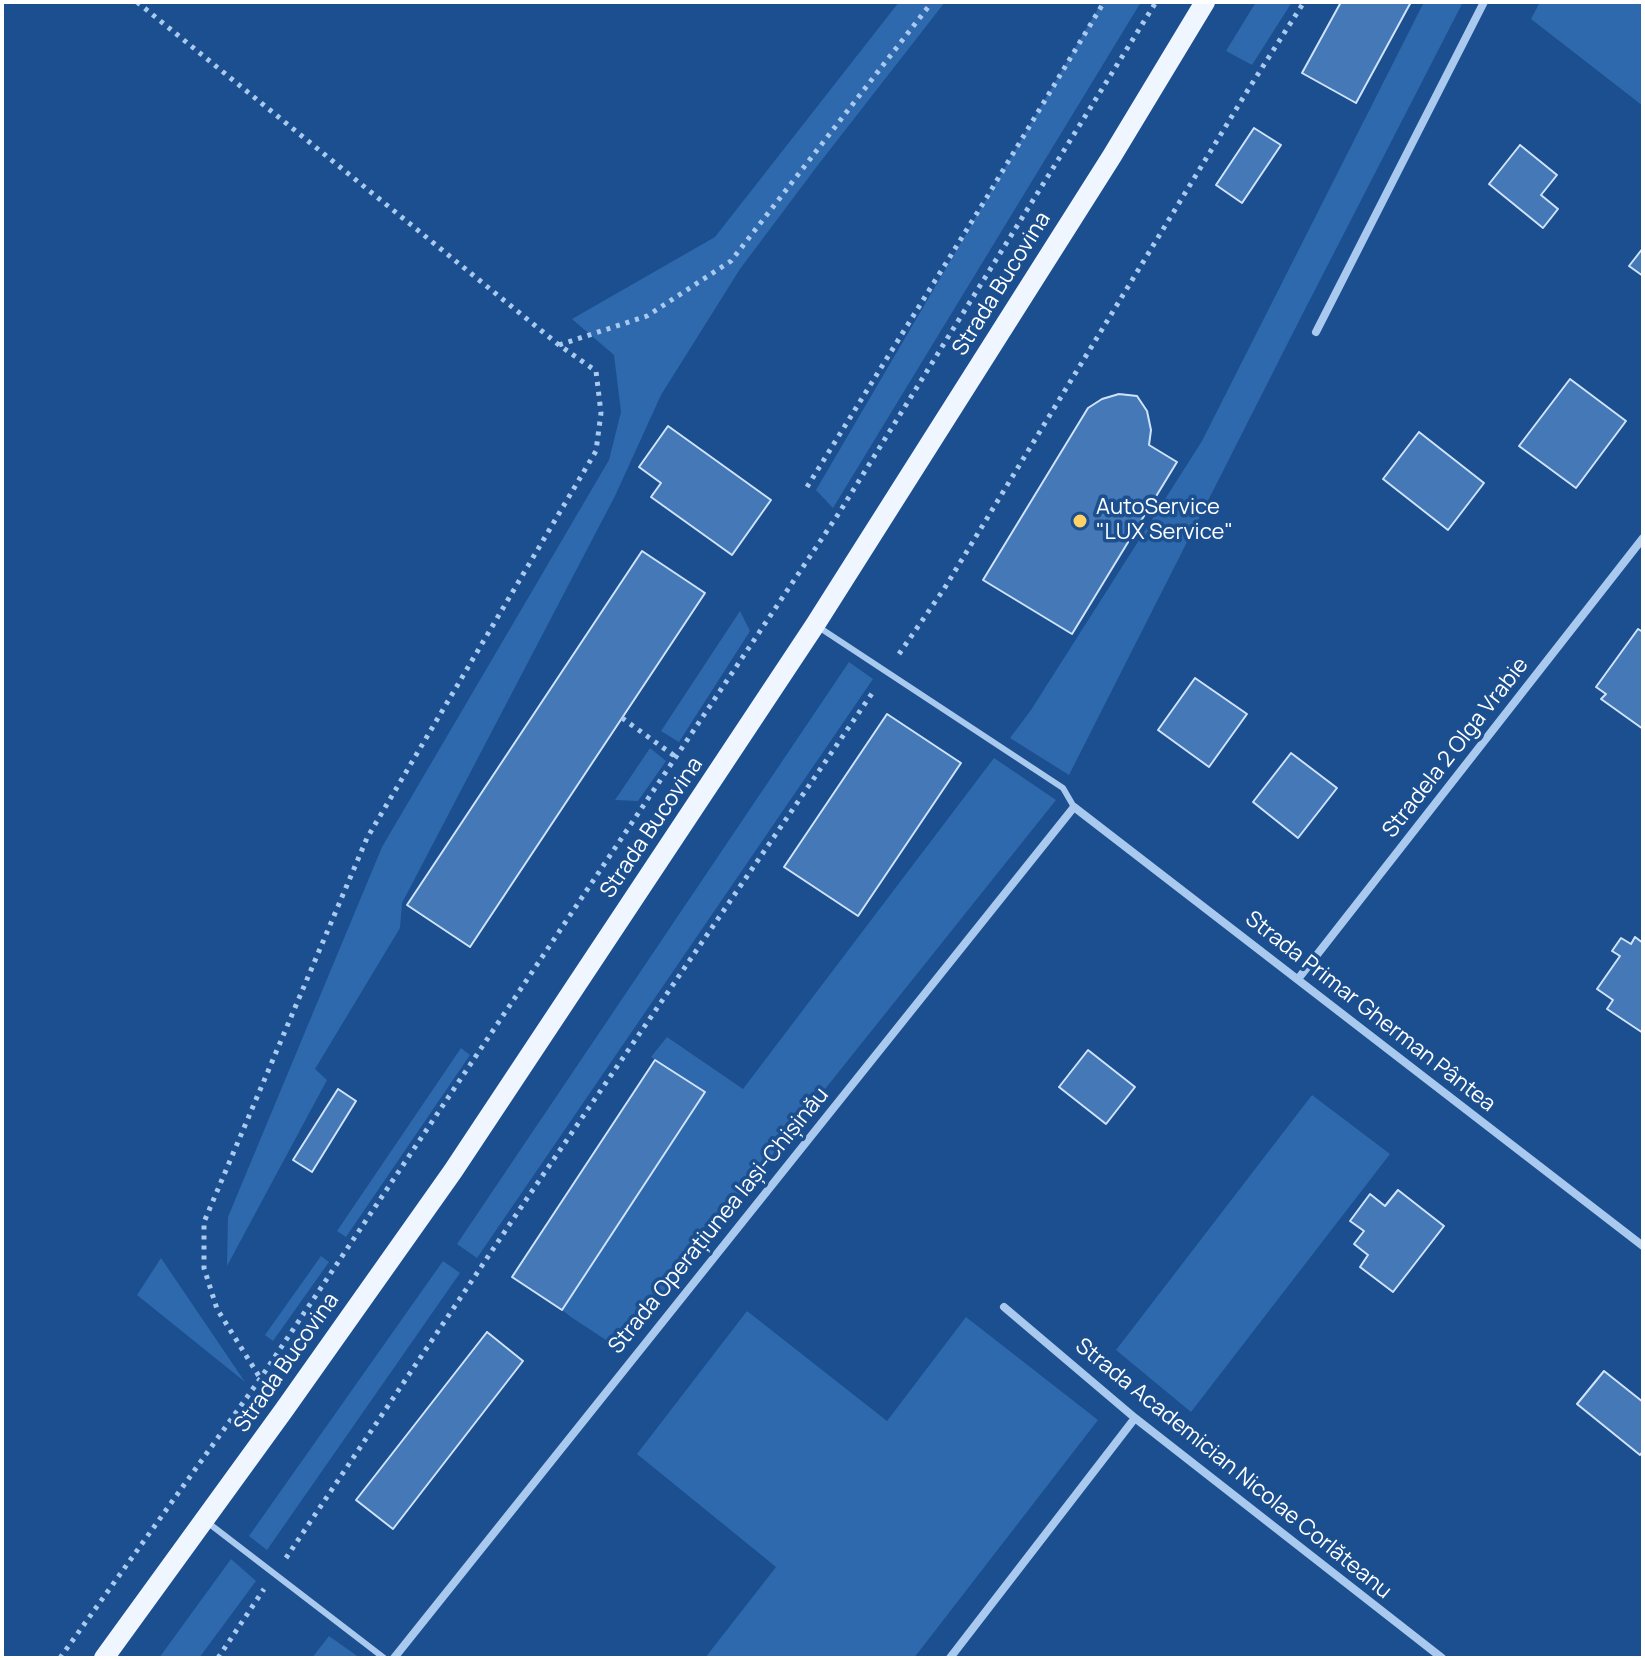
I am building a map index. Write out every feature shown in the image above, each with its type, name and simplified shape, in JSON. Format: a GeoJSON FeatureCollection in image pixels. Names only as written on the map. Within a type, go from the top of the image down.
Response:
{"type":"FeatureCollection","features":[{"type":"Feature","properties":{"kind":"main road","name":"Strada Bucovina"},"geometry":{"type":"LineString","coordinates":[[104,1658],[453,1171],[815,625],[1112,156],[1205,2]]}},
{"type":"Feature","properties":{"kind":"street"},"geometry":{"type":"LineString","coordinates":[[1316,332],[1484,2]]}},
{"type":"Feature","properties":{"kind":"street","name":"Stradela 2 Olga Vrabie"},"geometry":{"type":"LineString","coordinates":[[1298,979],[1643,538]]}},
{"type":"Feature","properties":{"kind":"street","name":"Strada Primar Gherman Pântea"},"geometry":{"type":"LineString","coordinates":[[1074,807],[1643,1246]]}},
{"type":"Feature","properties":{"kind":"street","name":"Strada Operațiunea Iași-Chișinău"},"geometry":{"type":"LineString","coordinates":[[394,1658],[1074,807]]}},
{"type":"Feature","properties":{"kind":"street","name":"Strada Academician Nicolae Corlăteanu"},"geometry":{"type":"LineString","coordinates":[[1004,1307],[1135,1418],[1442,1658]]}},
{"type":"Feature","properties":{"kind":"street"},"geometry":{"type":"LineString","coordinates":[[950,1658],[1135,1418]]}},
{"type":"Feature","properties":{"kind":"lane"},"geometry":{"type":"LineString","coordinates":[[815,625],[1063,788],[1074,807]]}},
{"type":"Feature","properties":{"kind":"lane"},"geometry":{"type":"LineString","coordinates":[[204,1520],[384,1658]]}},
{"type":"Feature","properties":{"kind":"path"},"geometry":{"type":"LineString","coordinates":[[137,2],[559,345],[596,371],[601,413],[596,451],[367,838],[204,1222],[204,1268],[217,1309],[260,1379],[284,1410]]}},
{"type":"Feature","properties":{"kind":"path"},"geometry":{"type":"LineString","coordinates":[[559,345],[647,316],[731,261],[932,2]]}},
{"type":"Feature","properties":{"kind":"path"},"geometry":{"type":"LineString","coordinates":[[807,487],[1104,2]]}},
{"type":"Feature","properties":{"kind":"path"},"geometry":{"type":"LineString","coordinates":[[60,1658],[260,1379],[839,513],[1156,2]]}},
{"type":"Feature","properties":{"kind":"path"},"geometry":{"type":"LineString","coordinates":[[218,1658],[547,1168],[944,589],[1304,2]]}},
{"type":"Feature","properties":{"kind":"path"},"geometry":{"type":"LineString","coordinates":[[622,718],[676,757]]}},
{"type":"Feature","properties":{"kind":"shaded area"},"geometry":{"type":"Polygon","coordinates":[[[899,2],[945,2],[740,269],[661,395],[615,496],[402,903],[400,928],[315,1069],[327,1080],[227,1266],[228,1217],[382,847],[609,460],[621,412],[614,355],[572,319],[715,237],[899,2]]]}},
{"type":"Feature","properties":{"kind":"shaded area"},"geometry":{"type":"Polygon","coordinates":[[[1102,2],[1141,2],[833,508],[816,490],[1102,2]]]}},
{"type":"Feature","properties":{"kind":"shaded area"},"geometry":{"type":"Polygon","coordinates":[[[1256,2],[1292,2],[1252,65],[1226,51],[1256,2]]]}},
{"type":"Feature","properties":{"kind":"shaded area"},"geometry":{"type":"Polygon","coordinates":[[[1424,2],[1463,2],[1069,775],[1010,738],[1031,710],[1202,441],[1424,2]]]}},
{"type":"Feature","properties":{"kind":"shaded area"},"geometry":{"type":"Polygon","coordinates":[[[1540,2],[1643,2],[1643,106],[1531,19],[1540,2]]]}},
{"type":"Feature","properties":{"kind":"shaded area"},"geometry":{"type":"Polygon","coordinates":[[[740,611],[750,631],[679,742],[661,731],[740,611]]]}},
{"type":"Feature","properties":{"kind":"shaded area"},"geometry":{"type":"Polygon","coordinates":[[[849,662],[873,679],[477,1258],[457,1244],[849,662]]]}},
{"type":"Feature","properties":{"kind":"shaded area"},"geometry":{"type":"Polygon","coordinates":[[[650,748],[666,761],[638,801],[615,800],[650,748]]]}},
{"type":"Feature","properties":{"kind":"shaded area"},"geometry":{"type":"Polygon","coordinates":[[[994,758],[1056,800],[618,1348],[571,1317],[562,1310],[705,1093],[651,1057],[667,1037],[743,1089],[994,758]]]}},
{"type":"Feature","properties":{"kind":"shaded area"},"geometry":{"type":"Polygon","coordinates":[[[461,1048],[470,1055],[346,1237],[337,1231],[461,1048]]]}},
{"type":"Feature","properties":{"kind":"shaded area"},"geometry":{"type":"Polygon","coordinates":[[[1312,1095],[1390,1154],[1191,1412],[1116,1350],[1312,1095]]]}},
{"type":"Feature","properties":{"kind":"shaded area"},"geometry":{"type":"Polygon","coordinates":[[[321,1256],[329,1262],[273,1341],[265,1335],[321,1256]]]}},
{"type":"Feature","properties":{"kind":"shaded area"},"geometry":{"type":"Polygon","coordinates":[[[161,1258],[245,1382],[137,1295],[161,1258]]]}},
{"type":"Feature","properties":{"kind":"shaded area"},"geometry":{"type":"Polygon","coordinates":[[[443,1261],[460,1273],[267,1550],[249,1536],[443,1261]]]}},
{"type":"Feature","properties":{"kind":"shaded area"},"geometry":{"type":"Polygon","coordinates":[[[747,1311],[887,1421],[966,1317],[1098,1420],[914,1658],[705,1658],[776,1567],[637,1454],[747,1311]]]}},
{"type":"Feature","properties":{"kind":"shaded area"},"geometry":{"type":"Polygon","coordinates":[[[231,1559],[256,1581],[199,1658],[159,1658],[231,1559]]]}},
{"type":"Feature","properties":{"kind":"shaded area"},"geometry":{"type":"Polygon","coordinates":[[[329,1636],[360,1658],[312,1658],[329,1636]]]}},
{"type":"Feature","properties":{"kind":"building"},"geometry":{"type":"Polygon","coordinates":[[[1341,2],[1411,2],[1356,103],[1302,73],[1341,2]]]}},
{"type":"Feature","properties":{"kind":"building"},"geometry":{"type":"Polygon","coordinates":[[[1254,128],[1281,145],[1242,203],[1216,185],[1254,128]]]}},
{"type":"Feature","properties":{"kind":"building"},"geometry":{"type":"Polygon","coordinates":[[[1520,145],[1557,175],[1541,195],[1558,209],[1543,228],[1489,184],[1520,145]]]}},
{"type":"Feature","properties":{"kind":"building"},"geometry":{"type":"Polygon","coordinates":[[[1643,248],[1643,276],[1629,266],[1643,248]]]}},
{"type":"Feature","properties":{"kind":"building"},"geometry":{"type":"Polygon","coordinates":[[[1570,379],[1626,421],[1576,488],[1519,446],[1570,379]]]}},
{"type":"Feature","properties":{"kind":"building","name":"AutoService \"LUX Service\""},"geometry":{"type":"Polygon","coordinates":[[[1119,394],[1137,396],[1147,411],[1151,430],[1149,445],[1177,462],[1072,634],[983,580],[1088,408],[1102,399],[1119,394]]]}},
{"type":"Feature","properties":{"kind":"building"},"geometry":{"type":"Polygon","coordinates":[[[668,426],[771,500],[732,555],[651,497],[661,483],[639,467],[668,426]]]}},
{"type":"Feature","properties":{"kind":"building"},"geometry":{"type":"Polygon","coordinates":[[[1419,432],[1484,483],[1448,530],[1383,479],[1419,432]]]}},
{"type":"Feature","properties":{"kind":"building"},"geometry":{"type":"Polygon","coordinates":[[[642,551],[705,593],[470,947],[407,905],[642,551]]]}},
{"type":"Feature","properties":{"kind":"building"},"geometry":{"type":"Polygon","coordinates":[[[1638,629],[1643,632],[1643,729],[1601,699],[1606,694],[1596,687],[1638,629]]]}},
{"type":"Feature","properties":{"kind":"building"},"geometry":{"type":"Polygon","coordinates":[[[1195,678],[1247,714],[1209,767],[1158,730],[1195,678]]]}},
{"type":"Feature","properties":{"kind":"building"},"geometry":{"type":"Polygon","coordinates":[[[887,714],[961,763],[858,916],[784,867],[887,714]]]}},
{"type":"Feature","properties":{"kind":"building"},"geometry":{"type":"Polygon","coordinates":[[[1291,753],[1337,788],[1298,838],[1253,802],[1291,753]]]}},
{"type":"Feature","properties":{"kind":"building"},"geometry":{"type":"Polygon","coordinates":[[[1635,937],[1643,943],[1643,1033],[1607,1009],[1613,1000],[1597,989],[1620,956],[1612,951],[1621,938],[1631,944],[1635,937]]]}},
{"type":"Feature","properties":{"kind":"building"},"geometry":{"type":"Polygon","coordinates":[[[1088,1050],[1135,1087],[1106,1124],[1059,1087],[1088,1050]]]}},
{"type":"Feature","properties":{"kind":"building"},"geometry":{"type":"Polygon","coordinates":[[[655,1060],[705,1092],[562,1310],[512,1277],[655,1060]]]}},
{"type":"Feature","properties":{"kind":"building"},"geometry":{"type":"Polygon","coordinates":[[[338,1089],[356,1101],[312,1172],[293,1160],[338,1089]]]}},
{"type":"Feature","properties":{"kind":"building"},"geometry":{"type":"Polygon","coordinates":[[[1398,1190],[1444,1226],[1393,1292],[1360,1267],[1368,1255],[1354,1244],[1364,1231],[1350,1221],[1370,1194],[1385,1206],[1398,1190]]]}},
{"type":"Feature","properties":{"kind":"building"},"geometry":{"type":"Polygon","coordinates":[[[487,1332],[523,1361],[393,1529],[356,1500],[487,1332]]]}},
{"type":"Feature","properties":{"kind":"building"},"geometry":{"type":"Polygon","coordinates":[[[1604,1371],[1643,1402],[1643,1451],[1640,1455],[1577,1404],[1604,1371]]]}},
{"type":"Feature","properties":{"kind":"place","name":"AutoService \"LUX Service\""},"geometry":{"type":"Point","coordinates":[1080,521]}}]}
